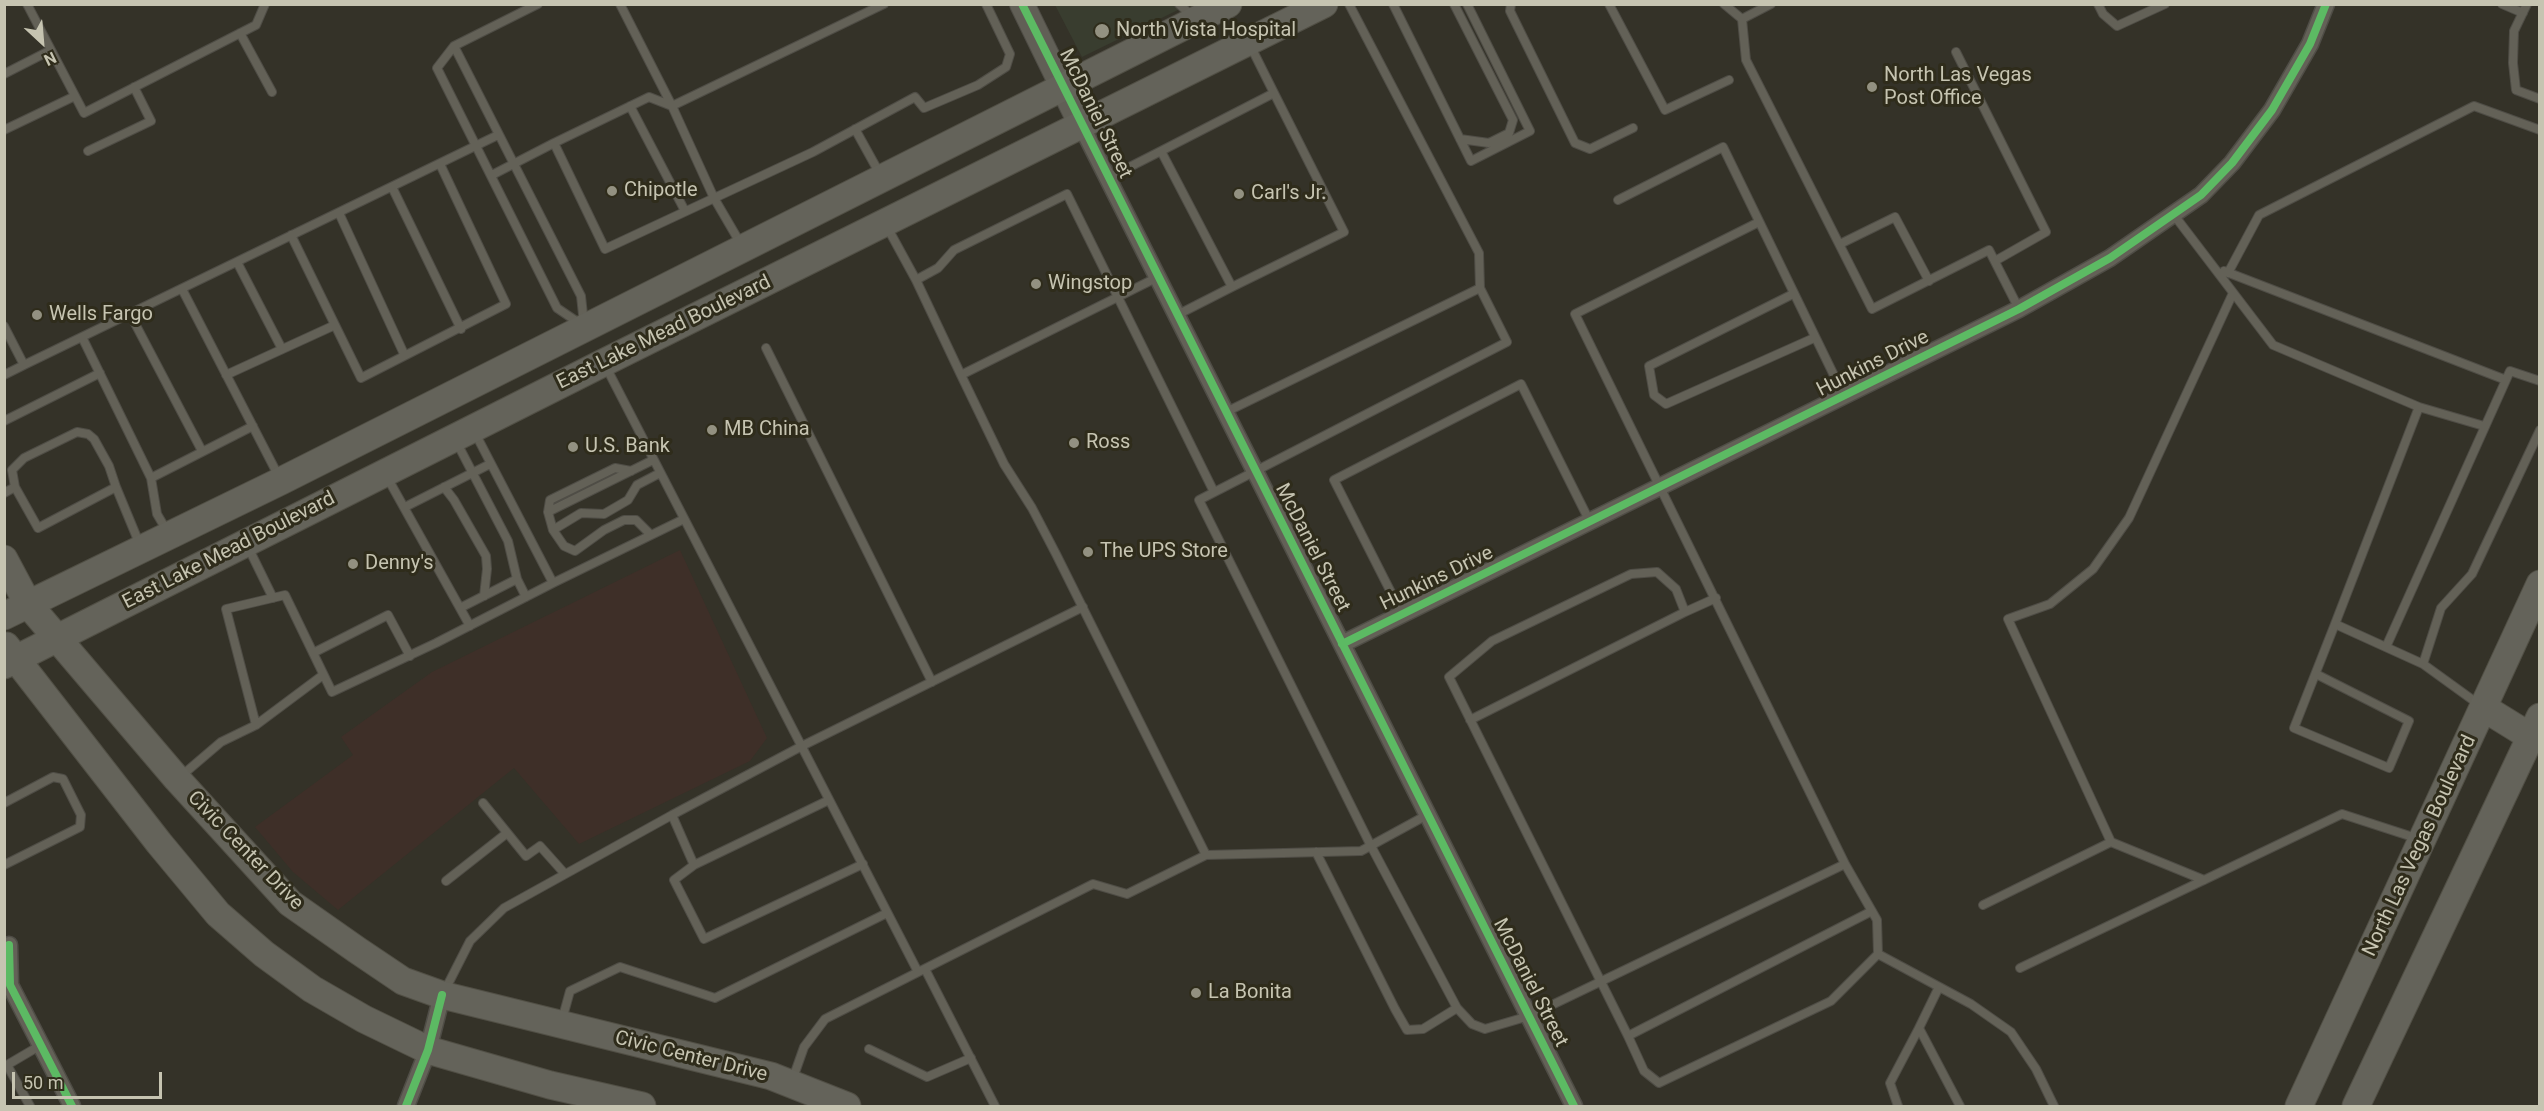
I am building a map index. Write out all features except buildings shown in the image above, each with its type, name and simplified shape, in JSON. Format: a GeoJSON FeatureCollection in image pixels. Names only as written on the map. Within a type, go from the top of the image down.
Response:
{"type":"FeatureCollection","features":[{"type":"Feature","properties":{"kind":"main road","name":"East Lake Mead Boulevard"},"geometry":{"type":"LineString","coordinates":[[16,610],[281,480],[1063,87],[1188,12],[1228,4]]}},
{"type":"Feature","properties":{"kind":"main road","name":"East Lake Mead Boulevard"},"geometry":{"type":"LineString","coordinates":[[9,656],[58,638],[603,363],[1324,4]]}},
{"type":"Feature","properties":{"kind":"main road"},"geometry":{"type":"LineString","coordinates":[[585,327],[603,363]]}},
{"type":"Feature","properties":{"kind":"main road","name":"Civic Center Drive"},"geometry":{"type":"LineString","coordinates":[[4,559],[16,610],[58,638],[177,779],[290,903],[403,981],[442,995],[688,1054],[771,1077],[847,1107]]}},
{"type":"Feature","properties":{"kind":"main road","name":"North Las Vegas Boulevard"},"geometry":{"type":"LineString","coordinates":[[2299,1107],[2540,584]]}},
{"type":"Feature","properties":{"kind":"main road"},"geometry":{"type":"LineString","coordinates":[[9,656],[218,914],[264,954],[312,989],[364,1019],[428,1050],[550,1085],[642,1107]]}},
{"type":"Feature","properties":{"kind":"main road"},"geometry":{"type":"LineString","coordinates":[[2356,1107],[2537,735],[2484,708]]}},
{"type":"Feature","properties":{"kind":"street","name":"McDaniel Street"},"geometry":{"type":"LineString","coordinates":[[1022,4],[1574,1107]]}},
{"type":"Feature","properties":{"kind":"street","name":"Hunkins Drive"},"geometry":{"type":"LineString","coordinates":[[1342,644],[1844,397],[2019,309],[2110,258],[2201,195],[2232,163],[2272,110],[2310,44],[2326,4]]}},
{"type":"Feature","properties":{"kind":"street"},"geometry":{"type":"LineString","coordinates":[[9,945],[10,985],[72,1107]]}},
{"type":"Feature","properties":{"kind":"street"},"geometry":{"type":"LineString","coordinates":[[406,1107],[428,1050],[442,995]]}},
{"type":"Feature","properties":{"kind":"lane"},"geometry":{"type":"LineString","coordinates":[[27,4],[84,113],[256,25],[265,4]]}},
{"type":"Feature","properties":{"kind":"lane"},"geometry":{"type":"LineString","coordinates":[[538,4],[454,46],[437,68],[557,308],[585,327]]}},
{"type":"Feature","properties":{"kind":"lane"},"geometry":{"type":"LineString","coordinates":[[620,4],[672,106],[714,198],[743,248]]}},
{"type":"Feature","properties":{"kind":"lane"},"geometry":{"type":"LineString","coordinates":[[492,175],[649,97],[672,106],[884,4]]}},
{"type":"Feature","properties":{"kind":"lane"},"geometry":{"type":"LineString","coordinates":[[554,143],[605,249],[813,152],[915,98],[924,108],[978,86],[1006,67],[1010,54],[986,4]]}},
{"type":"Feature","properties":{"kind":"lane"},"geometry":{"type":"LineString","coordinates":[[1349,4],[1479,253],[1480,288],[1507,342],[1199,500],[1371,846],[1458,1008],[1472,1024],[1485,1029],[1528,1016],[1845,864]]}},
{"type":"Feature","properties":{"kind":"lane"},"geometry":{"type":"LineString","coordinates":[[1392,4],[1471,161],[1530,131],[1467,4]]}},
{"type":"Feature","properties":{"kind":"lane"},"geometry":{"type":"LineString","coordinates":[[1454,4],[1513,120],[1509,133],[1489,143],[1460,139]]}},
{"type":"Feature","properties":{"kind":"lane"},"geometry":{"type":"LineString","coordinates":[[1511,4],[1510,11],[1575,143],[1590,150],[1633,128]]}},
{"type":"Feature","properties":{"kind":"lane"},"geometry":{"type":"LineString","coordinates":[[1609,4],[1665,110],[1729,80]]}},
{"type":"Feature","properties":{"kind":"lane"},"geometry":{"type":"LineString","coordinates":[[1724,4],[1742,19],[1746,60],[1872,309],[1989,250],[2019,309]]}},
{"type":"Feature","properties":{"kind":"lane"},"geometry":{"type":"LineString","coordinates":[[1742,19],[1771,4]]}},
{"type":"Feature","properties":{"kind":"lane"},"geometry":{"type":"LineString","coordinates":[[2098,4],[2103,14],[2117,26],[2165,4]]}},
{"type":"Feature","properties":{"kind":"lane"},"geometry":{"type":"LineString","coordinates":[[2502,4],[2525,9],[2514,31],[2513,63],[2516,90],[2540,99]]}},
{"type":"Feature","properties":{"kind":"lane"},"geometry":{"type":"LineString","coordinates":[[240,33],[272,92]]}},
{"type":"Feature","properties":{"kind":"lane"},"geometry":{"type":"LineString","coordinates":[[1177,315],[1344,232],[1248,42]]}},
{"type":"Feature","properties":{"kind":"lane"},"geometry":{"type":"LineString","coordinates":[[454,46],[581,297],[585,327]]}},
{"type":"Feature","properties":{"kind":"lane"},"geometry":{"type":"LineString","coordinates":[[4,74],[51,50]]}},
{"type":"Feature","properties":{"kind":"lane"},"geometry":{"type":"LineString","coordinates":[[1956,52],[2046,232],[1995,261]]}},
{"type":"Feature","properties":{"kind":"lane"},"geometry":{"type":"LineString","coordinates":[[88,151],[151,121],[134,87]]}},
{"type":"Feature","properties":{"kind":"lane"},"geometry":{"type":"LineString","coordinates":[[1108,178],[1274,93]]}},
{"type":"Feature","properties":{"kind":"lane"},"geometry":{"type":"LineString","coordinates":[[4,130],[75,96]]}},
{"type":"Feature","properties":{"kind":"lane"},"geometry":{"type":"LineString","coordinates":[[630,106],[685,211]]}},
{"type":"Feature","properties":{"kind":"lane"},"geometry":{"type":"LineString","coordinates":[[2228,273],[2259,215],[2474,106],[2540,130]]}},
{"type":"Feature","properties":{"kind":"lane"},"geometry":{"type":"LineString","coordinates":[[855,129],[882,178]]}},
{"type":"Feature","properties":{"kind":"lane"},"geometry":{"type":"LineString","coordinates":[[4,375],[498,135]]}},
{"type":"Feature","properties":{"kind":"lane"},"geometry":{"type":"LineString","coordinates":[[1618,200],[1723,147],[1844,397]]}},
{"type":"Feature","properties":{"kind":"lane"},"geometry":{"type":"LineString","coordinates":[[1161,151],[1232,287]]}},
{"type":"Feature","properties":{"kind":"lane"},"geometry":{"type":"LineString","coordinates":[[291,235],[361,378],[404,354],[461,329],[506,304],[440,164]]}},
{"type":"Feature","properties":{"kind":"lane"},"geometry":{"type":"LineString","coordinates":[[392,187],[461,329]]}},
{"type":"Feature","properties":{"kind":"lane"},"geometry":{"type":"LineString","coordinates":[[916,280],[938,268],[954,250],[1067,194],[1214,492]]}},
{"type":"Feature","properties":{"kind":"lane"},"geometry":{"type":"LineString","coordinates":[[339,213],[404,354]]}},
{"type":"Feature","properties":{"kind":"lane"},"geometry":{"type":"LineString","coordinates":[[2174,215],[2273,345],[2419,407],[2484,426]]}},
{"type":"Feature","properties":{"kind":"lane"},"geometry":{"type":"LineString","coordinates":[[1840,244],[1895,217],[1929,281]]}},
{"type":"Feature","properties":{"kind":"lane"},"geometry":{"type":"LineString","coordinates":[[1685,612],[1676,589],[1657,572],[1631,574],[1492,640],[1449,677],[1644,1071],[1659,1083],[1831,1001],[1878,954],[1877,920],[1845,864],[1575,314],[1759,222]]}},
{"type":"Feature","properties":{"kind":"lane"},"geometry":{"type":"LineString","coordinates":[[885,223],[916,280],[1004,464],[1032,508],[1206,855]]}},
{"type":"Feature","properties":{"kind":"lane"},"geometry":{"type":"LineString","coordinates":[[237,262],[282,349]]}},
{"type":"Feature","properties":{"kind":"lane"},"geometry":{"type":"LineString","coordinates":[[2213,267],[2506,380]]}},
{"type":"Feature","properties":{"kind":"lane"},"geometry":{"type":"LineString","coordinates":[[961,375],[1158,277]]}},
{"type":"Feature","properties":{"kind":"lane"},"geometry":{"type":"LineString","coordinates":[[1226,412],[1480,288]]}},
{"type":"Feature","properties":{"kind":"lane"},"geometry":{"type":"LineString","coordinates":[[182,289],[281,480]]}},
{"type":"Feature","properties":{"kind":"lane"},"geometry":{"type":"LineString","coordinates":[[2204,880],[2110,842],[2008,619],[2050,604],[2093,568],[2129,518],[2233,293]]}},
{"type":"Feature","properties":{"kind":"lane"},"geometry":{"type":"LineString","coordinates":[[1793,294],[1650,366],[1654,395],[1666,404],[1814,338]]}},
{"type":"Feature","properties":{"kind":"lane"},"geometry":{"type":"LineString","coordinates":[[130,314],[202,452]]}},
{"type":"Feature","properties":{"kind":"lane"},"geometry":{"type":"LineString","coordinates":[[226,375],[335,325]]}},
{"type":"Feature","properties":{"kind":"lane"},"geometry":{"type":"LineString","coordinates":[[4,326],[24,365]]}},
{"type":"Feature","properties":{"kind":"lane"},"geometry":{"type":"LineString","coordinates":[[82,337],[151,478],[157,514],[169,535]]}},
{"type":"Feature","properties":{"kind":"lane"},"geometry":{"type":"LineString","coordinates":[[766,348],[932,682]]}},
{"type":"Feature","properties":{"kind":"lane"},"geometry":{"type":"LineString","coordinates":[[603,363],[887,913],[922,971],[995,1107]]}},
{"type":"Feature","properties":{"kind":"lane"},"geometry":{"type":"LineString","coordinates":[[2386,647],[2510,371],[2540,381]]}},
{"type":"Feature","properties":{"kind":"lane"},"geometry":{"type":"LineString","coordinates":[[4,422],[100,374]]}},
{"type":"Feature","properties":{"kind":"lane"},"geometry":{"type":"LineString","coordinates":[[1402,614],[1334,480],[1521,384],[1590,522]]}},
{"type":"Feature","properties":{"kind":"lane"},"geometry":{"type":"LineString","coordinates":[[2316,674],[2409,721],[2389,768],[2294,728],[2419,407]]}},
{"type":"Feature","properties":{"kind":"lane"},"geometry":{"type":"LineString","coordinates":[[151,478],[253,426]]}},
{"type":"Feature","properties":{"kind":"lane"},"geometry":{"type":"LineString","coordinates":[[2423,664],[2441,608],[2472,574],[2540,430]]}},
{"type":"Feature","properties":{"kind":"lane"},"geometry":{"type":"LineString","coordinates":[[116,487],[38,528],[15,488],[12,470],[24,458],[77,432],[88,434],[94,439],[109,466],[142,549]]}},
{"type":"Feature","properties":{"kind":"lane"},"geometry":{"type":"LineString","coordinates":[[464,433],[490,464],[553,583]]}},
{"type":"Feature","properties":{"kind":"lane"},"geometry":{"type":"LineString","coordinates":[[464,433],[473,472],[507,541],[517,579],[526,597]]}},
{"type":"Feature","properties":{"kind":"lane"},"geometry":{"type":"LineString","coordinates":[[651,535],[636,520],[624,520],[604,530],[575,550],[564,546],[553,530],[548,512],[653,460]]}},
{"type":"Feature","properties":{"kind":"lane"},"geometry":{"type":"LineString","coordinates":[[405,507],[490,464]]}},
{"type":"Feature","properties":{"kind":"lane"},"geometry":{"type":"LineString","coordinates":[[385,473],[470,626]]}},
{"type":"Feature","properties":{"kind":"lane"},"geometry":{"type":"LineString","coordinates":[[553,530],[580,513],[604,514],[628,500],[637,485],[660,473]]}},
{"type":"Feature","properties":{"kind":"lane"},"geometry":{"type":"LineString","coordinates":[[444,487],[486,556],[484,596]]}},
{"type":"Feature","properties":{"kind":"lane"},"geometry":{"type":"LineString","coordinates":[[4,493],[15,488]]}},
{"type":"Feature","properties":{"kind":"lane"},"geometry":{"type":"LineString","coordinates":[[256,725],[226,609],[285,595],[332,692],[410,656],[684,519]]}},
{"type":"Feature","properties":{"kind":"lane"},"geometry":{"type":"LineString","coordinates":[[246,543],[273,598]]}},
{"type":"Feature","properties":{"kind":"lane"},"geometry":{"type":"LineString","coordinates":[[460,608],[517,579]]}},
{"type":"Feature","properties":{"kind":"lane"},"geometry":{"type":"LineString","coordinates":[[1470,720],[1716,598]]}},
{"type":"Feature","properties":{"kind":"lane"},"geometry":{"type":"LineString","coordinates":[[442,995],[470,941],[504,908],[802,746],[1083,607]]}},
{"type":"Feature","properties":{"kind":"lane"},"geometry":{"type":"LineString","coordinates":[[313,653],[388,615],[410,656]]}},
{"type":"Feature","properties":{"kind":"lane"},"geometry":{"type":"LineString","coordinates":[[2335,624],[2423,664],[2484,708]]}},
{"type":"Feature","properties":{"kind":"lane"},"geometry":{"type":"LineString","coordinates":[[177,779],[221,742],[256,725],[323,675]]}},
{"type":"Feature","properties":{"kind":"lane"},"geometry":{"type":"LineString","coordinates":[[4,803],[53,777],[63,779],[81,815],[80,827],[4,865]]}},
{"type":"Feature","properties":{"kind":"lane"},"geometry":{"type":"LineString","coordinates":[[829,800],[694,865],[674,880],[704,939],[863,864]]}},
{"type":"Feature","properties":{"kind":"lane"},"geometry":{"type":"LineString","coordinates":[[483,803],[526,856],[540,846],[565,874]]}},
{"type":"Feature","properties":{"kind":"lane"},"geometry":{"type":"LineString","coordinates":[[791,1084],[804,1047],[825,1019],[1093,884],[1127,894],[1206,855],[1361,851],[1427,814]]}},
{"type":"Feature","properties":{"kind":"lane"},"geometry":{"type":"LineString","coordinates":[[2020,968],[2342,814],[2422,840]]}},
{"type":"Feature","properties":{"kind":"lane"},"geometry":{"type":"LineString","coordinates":[[672,815],[694,865]]}},
{"type":"Feature","properties":{"kind":"lane"},"geometry":{"type":"LineString","coordinates":[[446,881],[507,833]]}},
{"type":"Feature","properties":{"kind":"lane"},"geometry":{"type":"LineString","coordinates":[[1983,905],[2110,842]]}},
{"type":"Feature","properties":{"kind":"lane"},"geometry":{"type":"LineString","coordinates":[[1316,852],[1407,1029],[1423,1029],[1458,1008]]}},
{"type":"Feature","properties":{"kind":"lane"},"geometry":{"type":"LineString","coordinates":[[1628,1036],[1872,911]]}},
{"type":"Feature","properties":{"kind":"lane"},"geometry":{"type":"LineString","coordinates":[[560,1024],[570,991],[620,967],[715,998],[887,913]]}},
{"type":"Feature","properties":{"kind":"lane"},"geometry":{"type":"LineString","coordinates":[[1878,954],[1971,1004],[2011,1032],[2036,1069],[2054,1107]]}},
{"type":"Feature","properties":{"kind":"lane"},"geometry":{"type":"LineString","coordinates":[[1898,1107],[1890,1083],[1939,987]]}},
{"type":"Feature","properties":{"kind":"lane"},"geometry":{"type":"LineString","coordinates":[[1919,1028],[1960,1107]]}},
{"type":"Feature","properties":{"kind":"lane"},"geometry":{"type":"LineString","coordinates":[[30,1107],[5,1065],[41,1045]]}},
{"type":"Feature","properties":{"kind":"lane"},"geometry":{"type":"LineString","coordinates":[[869,1049],[927,1077],[970,1058]]}},
{"type":"Feature","properties":{"kind":"shaded area","name":"North Vista Hospital"},"geometry":{"type":"Polygon","coordinates":[[[1055,5],[1188,5],[1082,57],[1055,5]]]}},
{"type":"Feature","properties":{"kind":"shaded area"},"geometry":{"type":"Polygon","coordinates":[[[680,550],[767,738],[750,761],[579,844],[514,768],[338,910],[293,872],[255,827],[353,755],[341,737],[432,672],[680,550]]]}},
{"type":"Feature","properties":{"kind":"cycle path"},"geometry":{"type":"LineString","coordinates":[[1022,4],[1574,1106]]}},
{"type":"Feature","properties":{"kind":"cycle path"},"geometry":{"type":"LineString","coordinates":[[1342,644],[2019,309],[2110,258],[2201,195],[2232,163],[2272,110],[2310,44],[2326,4]]}},
{"type":"Feature","properties":{"kind":"cycle path"},"geometry":{"type":"LineString","coordinates":[[9,945],[10,985],[72,1106]]}},
{"type":"Feature","properties":{"kind":"cycle path"},"geometry":{"type":"LineString","coordinates":[[406,1106],[428,1050],[442,995]]}},
{"type":"Feature","properties":{"kind":"place","name":"North Vista Hospital"},"geometry":{"type":"Point","coordinates":[1102,31]}},
{"type":"Feature","properties":{"kind":"place","name":"North Las Vegas Post Office"},"geometry":{"type":"Point","coordinates":[1872,87]}},
{"type":"Feature","properties":{"kind":"place","name":"Chipotle"},"geometry":{"type":"Point","coordinates":[612,191]}},
{"type":"Feature","properties":{"kind":"place","name":"Carl's Jr."},"geometry":{"type":"Point","coordinates":[1239,194]}},
{"type":"Feature","properties":{"kind":"place","name":"Wingstop"},"geometry":{"type":"Point","coordinates":[1036,284]}},
{"type":"Feature","properties":{"kind":"place","name":"Wells Fargo"},"geometry":{"type":"Point","coordinates":[37,315]}},
{"type":"Feature","properties":{"kind":"place","name":"MB China"},"geometry":{"type":"Point","coordinates":[712,430]}},
{"type":"Feature","properties":{"kind":"place","name":"Ross"},"geometry":{"type":"Point","coordinates":[1074,443]}},
{"type":"Feature","properties":{"kind":"place","name":"U.S. Bank"},"geometry":{"type":"Point","coordinates":[573,447]}},
{"type":"Feature","properties":{"kind":"place","name":"The UPS Store"},"geometry":{"type":"Point","coordinates":[1088,552]}},
{"type":"Feature","properties":{"kind":"place","name":"Denny's"},"geometry":{"type":"Point","coordinates":[353,564]}},
{"type":"Feature","properties":{"kind":"place","name":"La Bonita"},"geometry":{"type":"Point","coordinates":[1196,993]}}]}
